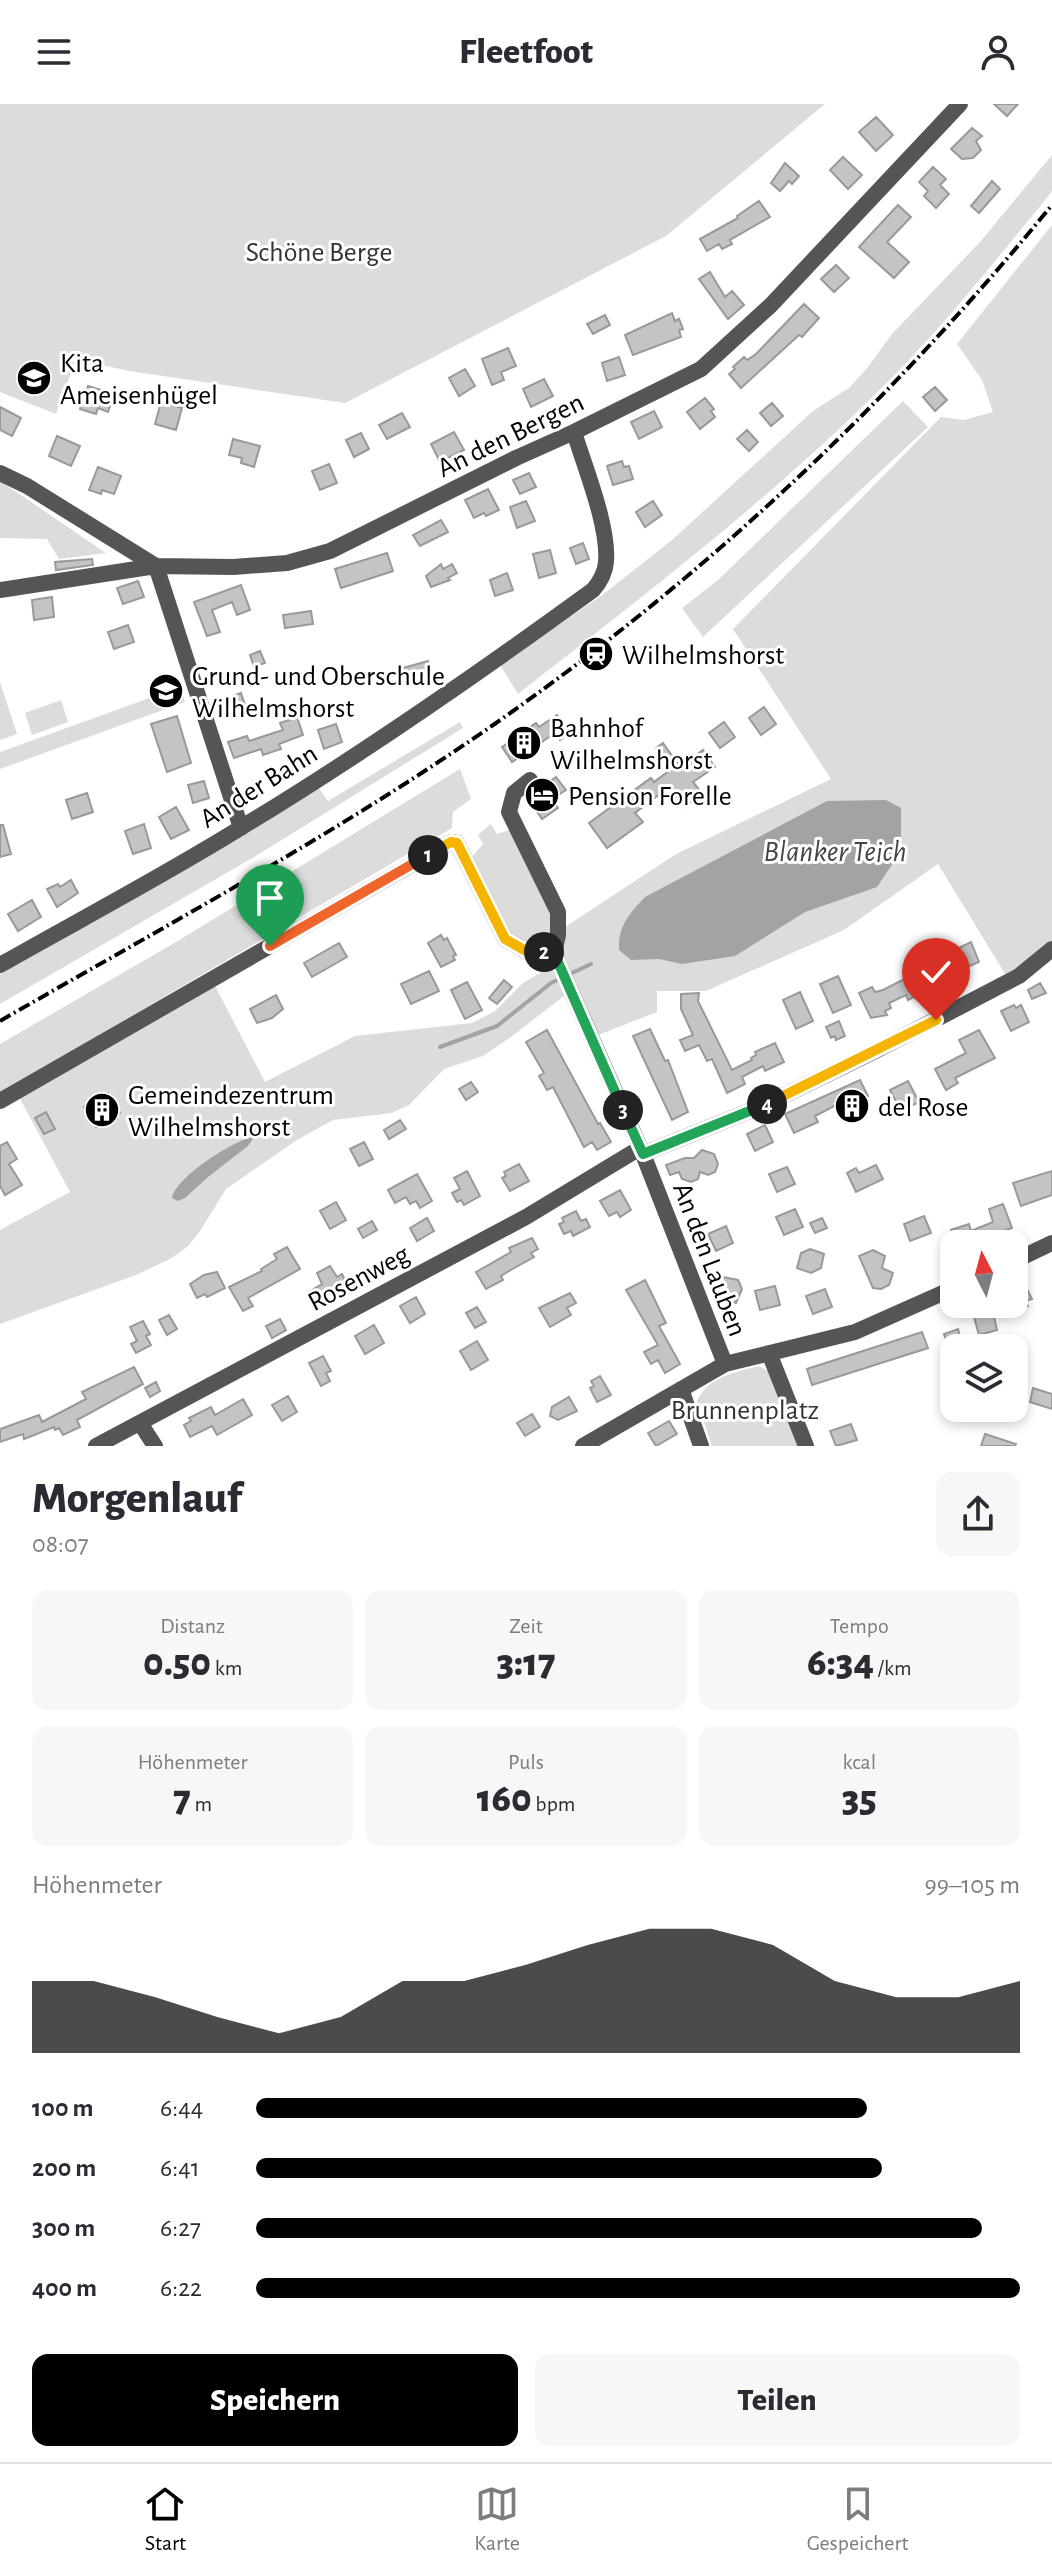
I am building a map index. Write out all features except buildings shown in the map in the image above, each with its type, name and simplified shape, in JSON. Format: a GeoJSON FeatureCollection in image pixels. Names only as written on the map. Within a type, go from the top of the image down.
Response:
{"type":"FeatureCollection","features":[{"type":"Feature","properties":{"kind":"street","name":"An den Bergen"},"geometry":{"type":"LineString","coordinates":[[0,590],[156,566],[233,567],[287,563],[330,551],[701,369],[771,305],[960,104]]}},
{"type":"Feature","properties":{"kind":"street","name":"An der Bahn"},"geometry":{"type":"LineString","coordinates":[[0,965],[241,828],[363,751],[498,659],[597,586],[606,564],[606,549],[599,513],[574,432]]}},
{"type":"Feature","properties":{"kind":"street"},"geometry":{"type":"LineString","coordinates":[[0,473],[27,486],[156,566],[241,828]]}},
{"type":"Feature","properties":{"kind":"street"},"geometry":{"type":"LineString","coordinates":[[0,1101],[454,841],[505,939],[526,951],[556,958],[558,912],[509,812],[514,793],[530,780]]}},
{"type":"Feature","properties":{"kind":"street","name":"Rosenweg"},"geometry":{"type":"LineString","coordinates":[[96,1446],[526,1217],[641,1151],[769,1103],[881,1048],[1019,976],[1052,949]]}},
{"type":"Feature","properties":{"kind":"street","name":"An den Lauben"},"geometry":{"type":"LineString","coordinates":[[556,958],[641,1151],[725,1364]]}},
{"type":"Feature","properties":{"kind":"street"},"geometry":{"type":"LineString","coordinates":[[1028,1254],[1052,1243]]}},
{"type":"Feature","properties":{"kind":"street"},"geometry":{"type":"LineString","coordinates":[[583,1446],[725,1364],[855,1332],[940,1294]]}},
{"type":"Feature","properties":{"kind":"street"},"geometry":{"type":"LineString","coordinates":[[769,1353],[806,1446]]}},
{"type":"Feature","properties":{"kind":"street"},"geometry":{"type":"LineString","coordinates":[[681,1389],[701,1446]]}},
{"type":"Feature","properties":{"kind":"street"},"geometry":{"type":"LineString","coordinates":[[140,1423],[155,1446]]}},
{"type":"Feature","properties":{"kind":"green space","name":"Schöne Berge"},"geometry":{"type":"Polygon","coordinates":[[[0,104],[825,104],[666,236],[345,403],[129,371],[71,358],[74,364],[56,414],[0,392],[0,104]]]}},
{"type":"Feature","properties":{"kind":"green space"},"geometry":{"type":"Polygon","coordinates":[[[1052,155],[1052,191],[907,362],[767,493],[518,694],[500,665],[601,596],[672,540],[813,411],[849,388],[892,334],[980,242],[1052,155]]]}},
{"type":"Feature","properties":{"kind":"green space"},"geometry":{"type":"Polygon","coordinates":[[[1052,225],[1052,942],[1007,977],[938,864],[844,930],[706,991],[657,991],[657,1012],[593,1037],[574,988],[483,1056],[444,1069],[409,1105],[392,1113],[333,1120],[297,1140],[226,1189],[200,1231],[188,1246],[172,1258],[136,1275],[0,1324],[0,1230],[70,1192],[18,1095],[213,982],[265,1082],[355,1036],[472,1023],[495,1011],[523,983],[552,966],[562,929],[676,854],[831,779],[733,629],[941,417],[964,420],[993,412],[982,380],[957,344],[1052,225]]]}},
{"type":"Feature","properties":{"kind":"green space"},"geometry":{"type":"Polygon","coordinates":[[[903,401],[928,427],[703,637],[682,608],[718,580],[903,401]]]}},
{"type":"Feature","properties":{"kind":"green space"},"geometry":{"type":"Polygon","coordinates":[[[0,482],[106,553],[59,559],[47,539],[0,538],[0,482]]]}},
{"type":"Feature","properties":{"kind":"green space"},"geometry":{"type":"Polygon","coordinates":[[[0,682],[17,734],[0,740],[0,682]]]}},
{"type":"Feature","properties":{"kind":"green space"},"geometry":{"type":"Polygon","coordinates":[[[180,687],[185,702],[0,769],[0,752],[180,687]]]}},
{"type":"Feature","properties":{"kind":"green space"},"geometry":{"type":"Polygon","coordinates":[[[61,700],[68,722],[32,735],[25,713],[61,700]]]}},
{"type":"Feature","properties":{"kind":"green space"},"geometry":{"type":"Polygon","coordinates":[[[460,722],[463,728],[254,857],[0,1004],[0,974],[244,834],[316,784],[328,801],[460,722]]]}},
{"type":"Feature","properties":{"kind":"green space"},"geometry":{"type":"Polygon","coordinates":[[[460,769],[471,799],[453,812],[452,828],[0,1093],[0,1044],[176,942],[460,769]]]}},
{"type":"Feature","properties":{"kind":"green space"},"geometry":{"type":"Polygon","coordinates":[[[491,824],[497,834],[516,828],[530,855],[552,913],[553,930],[548,942],[531,947],[505,939],[467,863],[483,844],[478,835],[491,824]]]}},
{"type":"Feature","properties":{"kind":"green space","name":"Brunnenplatz"},"geometry":{"type":"Polygon","coordinates":[[[759,1366],[770,1372],[799,1446],[712,1446],[697,1401],[715,1381],[759,1366]]]}},
{"type":"Feature","properties":{"kind":"water","name":"Blanker Teich"},"geometry":{"type":"Polygon","coordinates":[[[886,800],[901,808],[901,851],[877,887],[805,912],[735,956],[682,964],[659,959],[631,960],[619,950],[620,934],[626,921],[645,897],[827,801],[886,800]]]}},
{"type":"Feature","properties":{"kind":"water"},"geometry":{"type":"Polygon","coordinates":[[[255,1136],[248,1146],[185,1198],[178,1201],[172,1198],[176,1189],[194,1170],[234,1144],[255,1136]]]}},
{"type":"Feature","properties":{"kind":"waterway"},"geometry":{"type":"LineString","coordinates":[[570,974],[591,964]]}},
{"type":"Feature","properties":{"kind":"waterway"},"geometry":{"type":"LineString","coordinates":[[440,1047],[497,1026],[551,983],[562,978]]}},
{"type":"Feature","properties":{"kind":"railway"},"geometry":{"type":"LineString","coordinates":[[0,1021],[375,802],[496,723],[573,667],[721,547],[792,483],[927,349],[1052,205]]}},
{"type":"Feature","properties":{"kind":"place","name":"Kita Ameisenhügel"},"geometry":{"type":"Point","coordinates":[34,378]}},
{"type":"Feature","properties":{"kind":"place","name":"Wilhelmshorst"},"geometry":{"type":"Point","coordinates":[596,654]}},
{"type":"Feature","properties":{"kind":"place","name":"Grund- und Oberschule Wilhelmshorst"},"geometry":{"type":"Point","coordinates":[166,691]}},
{"type":"Feature","properties":{"kind":"place","name":"Bahnhof Wilhelmshorst"},"geometry":{"type":"Point","coordinates":[524,743]}},
{"type":"Feature","properties":{"kind":"place","name":"Pension Forelle"},"geometry":{"type":"Point","coordinates":[542,795]}},
{"type":"Feature","properties":{"kind":"place","name":"del Rose"},"geometry":{"type":"Point","coordinates":[852,1106]}},
{"type":"Feature","properties":{"kind":"place","name":"Gemeindezentrum Wilhelmshorst"},"geometry":{"type":"Point","coordinates":[102,1110]}},
{"type":"Feature","properties":{"kind":"route"},"geometry":{"type":"LineString","coordinates":[[270,946],[454,841],[505,939],[526,951],[554,953],[643,1154],[769,1103],[936,1020]]}}]}
